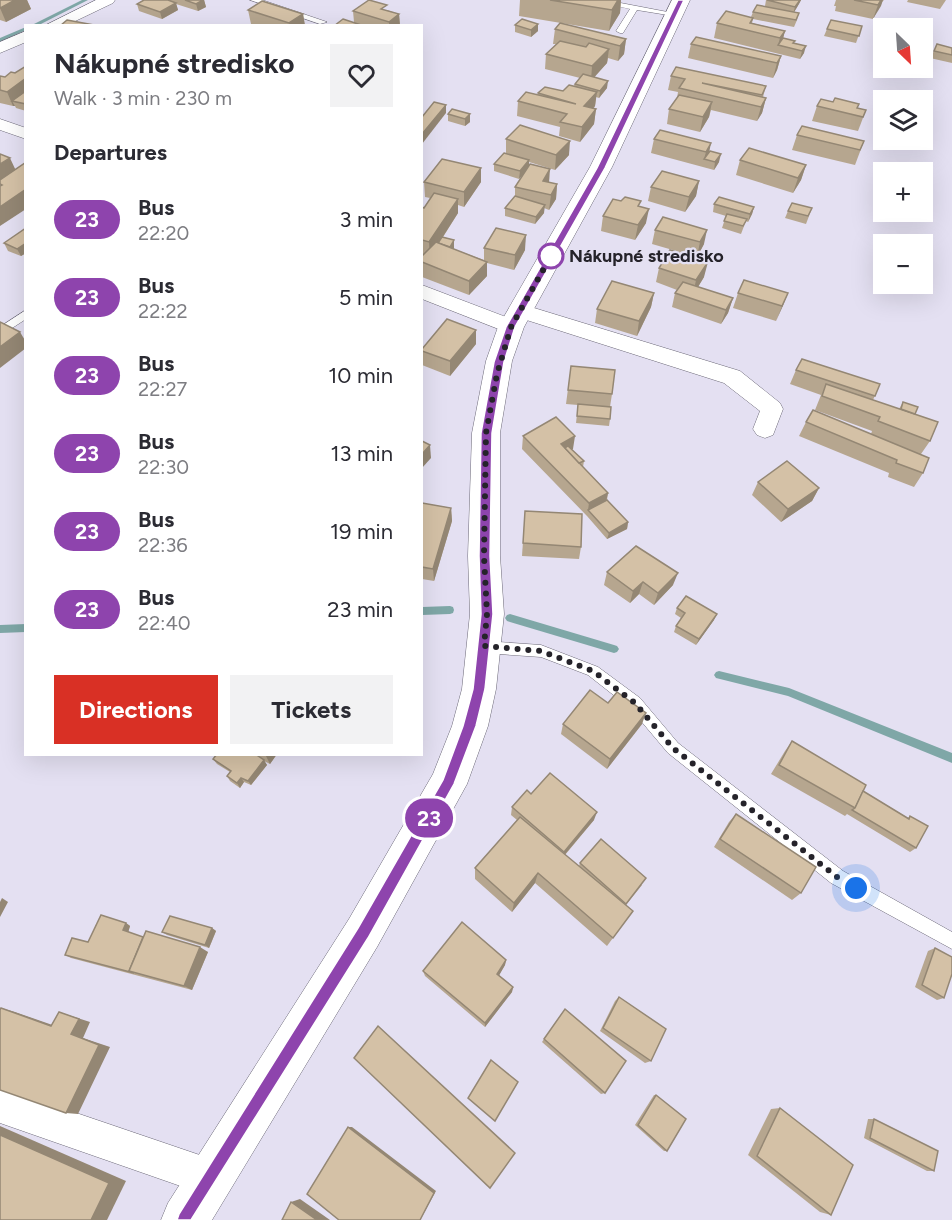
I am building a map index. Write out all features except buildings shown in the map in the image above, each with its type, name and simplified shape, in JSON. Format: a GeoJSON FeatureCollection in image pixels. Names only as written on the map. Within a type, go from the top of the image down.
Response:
{"type":"FeatureCollection","features":[{"type":"Feature","properties":{"kind":"street"},"geometry":{"type":"LineString","coordinates":[[55,24],[108,0]]}},
{"type":"Feature","properties":{"kind":"street"},"geometry":{"type":"LineString","coordinates":[[185,1220],[363,933],[448,784],[470,726],[479,689],[487,614],[484,556],[486,433],[499,362],[516,319],[601,168],[677,7]]}},
{"type":"Feature","properties":{"kind":"street"},"geometry":{"type":"LineString","coordinates":[[0,48],[24,37]]}},
{"type":"Feature","properties":{"kind":"street"},"geometry":{"type":"LineString","coordinates":[[0,124],[24,133]]}},
{"type":"Feature","properties":{"kind":"street"},"geometry":{"type":"LineString","coordinates":[[423,292],[732,376],[772,409],[765,429]]}},
{"type":"Feature","properties":{"kind":"street"},"geometry":{"type":"LineString","coordinates":[[0,1105],[212,1178]]}},
{"type":"Feature","properties":{"kind":"lane"},"geometry":{"type":"LineString","coordinates":[[254,0],[323,22]]}},
{"type":"Feature","properties":{"kind":"lane"},"geometry":{"type":"LineString","coordinates":[[592,0],[635,8],[677,7]]}},
{"type":"Feature","properties":{"kind":"lane"},"geometry":{"type":"LineString","coordinates":[[620,31],[635,8]]}},
{"type":"Feature","properties":{"kind":"lane"},"geometry":{"type":"LineString","coordinates":[[0,332],[24,314]]}},
{"type":"Feature","properties":{"kind":"lane"},"geometry":{"type":"LineString","coordinates":[[484,646],[541,651],[593,671],[635,703],[673,748],[837,877],[952,941]]}},
{"type":"Feature","properties":{"kind":"waterway"},"geometry":{"type":"LineString","coordinates":[[36,24],[86,0]]}},
{"type":"Feature","properties":{"kind":"waterway"},"geometry":{"type":"LineString","coordinates":[[0,40],[24,29]]}},
{"type":"Feature","properties":{"kind":"waterway"},"geometry":{"type":"LineString","coordinates":[[423,611],[450,610]]}},
{"type":"Feature","properties":{"kind":"waterway"},"geometry":{"type":"LineString","coordinates":[[510,618],[614,649]]}},
{"type":"Feature","properties":{"kind":"waterway"},"geometry":{"type":"LineString","coordinates":[[0,629],[24,628]]}},
{"type":"Feature","properties":{"kind":"waterway"},"geometry":{"type":"LineString","coordinates":[[719,675],[789,692],[952,758]]}},
{"type":"Feature","properties":{"kind":"bus line","name":"23"},"geometry":{"type":"LineString","coordinates":[[185,1220],[363,933],[448,784],[470,726],[479,689],[487,614],[484,556],[486,433],[499,362],[511,327],[601,168],[681,0]]}},
{"type":"Feature","properties":{"kind":"place","name":"Nákupné stredisko"},"geometry":{"type":"Point","coordinates":[551,256]}},
{"type":"Feature","properties":{"kind":"route"},"geometry":{"type":"LineString","coordinates":[[551,256],[555,249],[511,327],[499,362],[486,433],[484,556],[487,614],[484,646],[541,651],[593,671],[635,703],[673,748],[748,809],[837,877],[856,888]]}}]}
